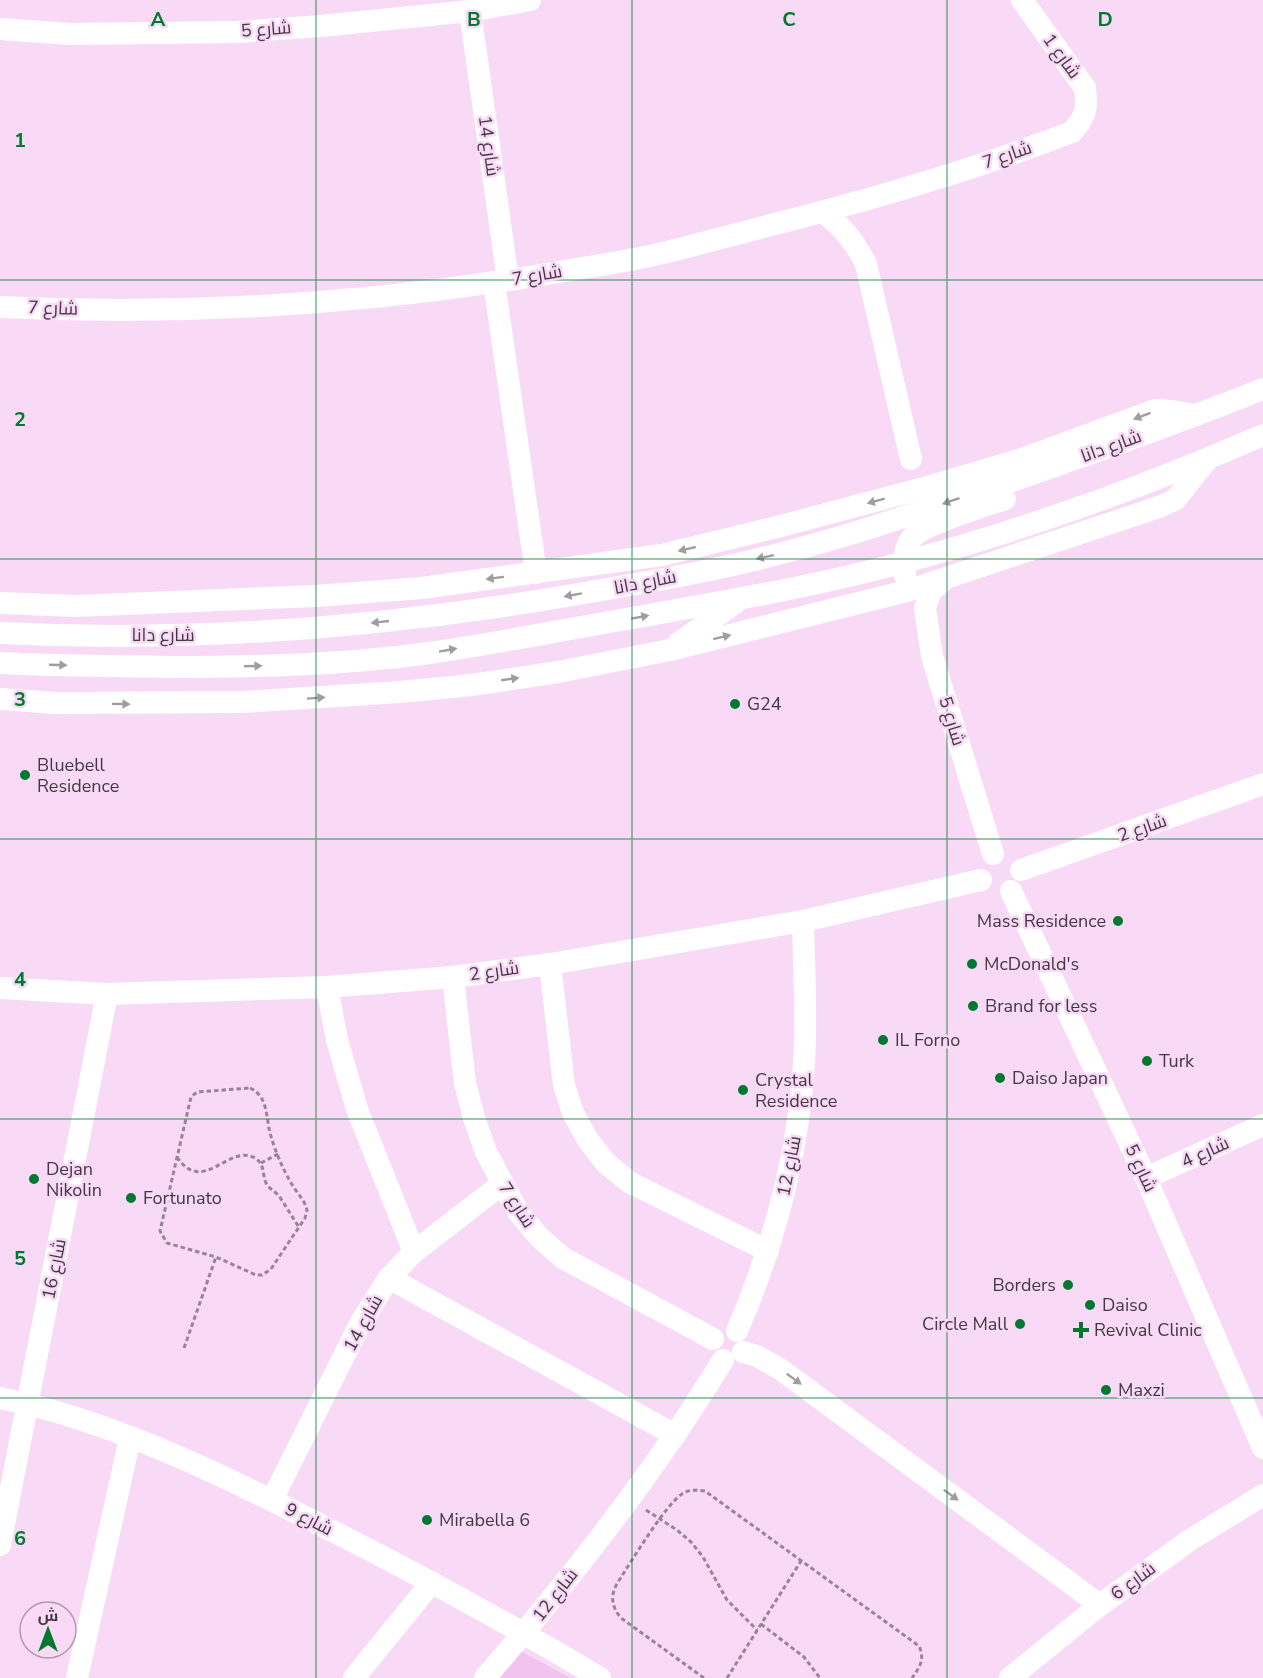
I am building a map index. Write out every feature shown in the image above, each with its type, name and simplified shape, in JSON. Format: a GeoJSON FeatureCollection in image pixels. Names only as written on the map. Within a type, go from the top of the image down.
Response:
{"type":"FeatureCollection","features":[{"type":"Feature","properties":{"kind":"street","name":"شارع 5"},"geometry":{"type":"LineString","coordinates":[[0,29],[70,34],[226,32],[321,26],[403,8],[470,11],[530,0]]}},
{"type":"Feature","properties":{"kind":"street","name":"شارع 1"},"geometry":{"type":"LineString","coordinates":[[1022,0],[1085,88],[1087,104],[1083,120],[1072,132],[1056,138]]}},
{"type":"Feature","properties":{"kind":"street","name":"شارع 14"},"geometry":{"type":"LineString","coordinates":[[470,11],[536,573]]}},
{"type":"Feature","properties":{"kind":"street","name":"شارع 7"},"geometry":{"type":"LineString","coordinates":[[0,306],[104,310],[206,309],[408,294],[501,281],[648,256],[824,212],[922,183],[1056,138]]}},
{"type":"Feature","properties":{"kind":"street"},"geometry":{"type":"LineString","coordinates":[[824,212],[841,226],[855,244],[866,264],[911,459]]}},
{"type":"Feature","properties":{"kind":"street","name":"شارع دانا"},"geometry":{"type":"LineString","coordinates":[[0,633],[206,634],[320,629],[527,603],[662,580],[780,554],[901,518],[1058,465],[1263,389]]}},
{"type":"Feature","properties":{"kind":"street"},"geometry":{"type":"LineString","coordinates":[[0,603],[76,606],[316,596],[422,588],[662,555],[896,496],[1022,459],[1155,410],[1171,410],[1198,415]]}},
{"type":"Feature","properties":{"kind":"street","name":"شارع دانا"},"geometry":{"type":"LineString","coordinates":[[0,663],[211,667],[324,663],[426,653],[740,599],[905,562],[1056,515],[1209,458],[1263,435]]}},
{"type":"Feature","properties":{"kind":"street"},"geometry":{"type":"LineString","coordinates":[[1240,445],[1263,449]]}},
{"type":"Feature","properties":{"kind":"street"},"geometry":{"type":"LineString","coordinates":[[0,699],[87,703],[243,702],[400,692],[472,685],[558,672],[670,650],[907,591],[1175,500],[1209,458]]}},
{"type":"Feature","properties":{"kind":"street"},"geometry":{"type":"LineString","coordinates":[[905,562],[909,542],[919,531],[1028,490],[1040,483],[1058,465]]}},
{"type":"Feature","properties":{"kind":"street","name":"شارع 5"},"geometry":{"type":"LineString","coordinates":[[905,562],[907,591],[922,639],[932,656]]}},
{"type":"Feature","properties":{"kind":"street","name":"شارع 5"},"geometry":{"type":"LineString","coordinates":[[945,578],[931,591],[925,608],[932,656],[993,854]]}},
{"type":"Feature","properties":{"kind":"street"},"geometry":{"type":"LineString","coordinates":[[670,650],[740,599]]}},
{"type":"Feature","properties":{"kind":"street","name":"شارع 2"},"geometry":{"type":"LineString","coordinates":[[1021,870],[1263,784]]}},
{"type":"Feature","properties":{"kind":"street"},"geometry":{"type":"LineString","coordinates":[[993,854],[1008,854],[1014,857],[1021,870],[1019,882],[1011,891],[1005,893],[993,893],[983,885],[979,873],[983,861],[993,854]]}},
{"type":"Feature","properties":{"kind":"street","name":"شارع 2"},"geometry":{"type":"LineString","coordinates":[[0,988],[107,994],[327,987],[453,977],[550,964],[803,921],[981,880]]}},
{"type":"Feature","properties":{"kind":"street","name":"شارع 5"},"geometry":{"type":"LineString","coordinates":[[1011,891],[1146,1178],[1263,1448]]}},
{"type":"Feature","properties":{"kind":"street","name":"شارع 12"},"geometry":{"type":"LineString","coordinates":[[485,1678],[525,1633],[628,1498],[675,1435],[734,1348],[768,1251],[784,1193],[800,1110],[805,1014],[803,921]]}},
{"type":"Feature","properties":{"kind":"street"},"geometry":{"type":"LineString","coordinates":[[550,964],[564,1085],[573,1113],[588,1140],[606,1163],[629,1182],[768,1251]]}},
{"type":"Feature","properties":{"kind":"street","name":"شارع 7"},"geometry":{"type":"LineString","coordinates":[[453,977],[465,1083],[474,1118],[486,1152],[518,1212],[539,1237],[563,1258],[713,1339],[723,1330],[730,1329],[734,1348]]}},
{"type":"Feature","properties":{"kind":"street"},"geometry":{"type":"LineString","coordinates":[[327,987],[338,1040],[357,1109],[414,1252]]}},
{"type":"Feature","properties":{"kind":"street","name":"شارع 16"},"geometry":{"type":"LineString","coordinates":[[0,1545],[4,1505],[28,1404],[107,994]]}},
{"type":"Feature","properties":{"kind":"street","name":"شارع 4"},"geometry":{"type":"LineString","coordinates":[[1146,1178],[1263,1125]]}},
{"type":"Feature","properties":{"kind":"street","name":"شارع 14"},"geometry":{"type":"LineString","coordinates":[[272,1500],[361,1322],[389,1278],[414,1252],[502,1184]]}},
{"type":"Feature","properties":{"kind":"street"},"geometry":{"type":"LineString","coordinates":[[389,1278],[675,1435]]}},
{"type":"Feature","properties":{"kind":"street"},"geometry":{"type":"LineString","coordinates":[[734,1348],[757,1356],[780,1369],[1100,1605]]}},
{"type":"Feature","properties":{"kind":"street","name":"شارع 9"},"geometry":{"type":"LineString","coordinates":[[0,1398],[28,1404],[130,1438],[272,1500],[432,1582],[525,1633],[600,1678]]}},
{"type":"Feature","properties":{"kind":"street"},"geometry":{"type":"LineString","coordinates":[[77,1678],[130,1438]]}},
{"type":"Feature","properties":{"kind":"street","name":"شارع 6"},"geometry":{"type":"LineString","coordinates":[[1010,1678],[1100,1605],[1190,1540],[1263,1495]]}},
{"type":"Feature","properties":{"kind":"street"},"geometry":{"type":"LineString","coordinates":[[354,1678],[432,1582]]}},
{"type":"Feature","properties":{"kind":"path"},"geometry":{"type":"LineString","coordinates":[[250,1088],[258,1092],[263,1098],[270,1133],[278,1154],[292,1185],[306,1206],[307,1214],[271,1269],[262,1275],[256,1275],[216,1257],[174,1246],[162,1238],[161,1224],[177,1157],[190,1100],[194,1094],[250,1088]]}},
{"type":"Feature","properties":{"kind":"path"},"geometry":{"type":"LineString","coordinates":[[261,1163],[278,1154]]}},
{"type":"Feature","properties":{"kind":"path"},"geometry":{"type":"LineString","coordinates":[[177,1157],[182,1165],[191,1171],[201,1172],[242,1156],[249,1156],[261,1163],[266,1183],[280,1197],[299,1227]]}},
{"type":"Feature","properties":{"kind":"path"},"geometry":{"type":"LineString","coordinates":[[184,1348],[216,1257]]}},
{"type":"Feature","properties":{"kind":"path"},"geometry":{"type":"LineString","coordinates":[[704,1678],[621,1618],[614,1610],[612,1600],[613,1590],[661,1519],[683,1493],[693,1489],[705,1491],[919,1646],[923,1654],[922,1663],[912,1678]]}},
{"type":"Feature","properties":{"kind":"path"},"geometry":{"type":"LineString","coordinates":[[628,1498],[691,1542],[703,1557],[727,1600],[757,1630]]}},
{"type":"Feature","properties":{"kind":"path"},"geometry":{"type":"LineString","coordinates":[[727,1678],[801,1561]]}},
{"type":"Feature","properties":{"kind":"path"},"geometry":{"type":"LineString","coordinates":[[761,1624],[804,1657],[820,1678]]}},
{"type":"Feature","properties":{"kind":"shaded area"},"geometry":{"type":"Polygon","coordinates":[[[511,1646],[571,1678],[490,1678],[511,1646]]]}},
{"type":"Feature","properties":{"kind":"place","name":"G24"},"geometry":{"type":"Point","coordinates":[735,704]}},
{"type":"Feature","properties":{"kind":"place","name":"Bluebell Residence"},"geometry":{"type":"Point","coordinates":[25,775]}},
{"type":"Feature","properties":{"kind":"place","name":"Mass Residence"},"geometry":{"type":"Point","coordinates":[1118,921]}},
{"type":"Feature","properties":{"kind":"place","name":"McDonald's"},"geometry":{"type":"Point","coordinates":[972,964]}},
{"type":"Feature","properties":{"kind":"place","name":"Brand for less"},"geometry":{"type":"Point","coordinates":[973,1006]}},
{"type":"Feature","properties":{"kind":"place","name":"IL Forno"},"geometry":{"type":"Point","coordinates":[883,1040]}},
{"type":"Feature","properties":{"kind":"place","name":"Turk"},"geometry":{"type":"Point","coordinates":[1147,1061]}},
{"type":"Feature","properties":{"kind":"place","name":"Daiso Japan"},"geometry":{"type":"Point","coordinates":[1000,1078]}},
{"type":"Feature","properties":{"kind":"place","name":"Crystal Residence"},"geometry":{"type":"Point","coordinates":[743,1090]}},
{"type":"Feature","properties":{"kind":"place","name":"Dejan Nikolin"},"geometry":{"type":"Point","coordinates":[34,1179]}},
{"type":"Feature","properties":{"kind":"place","name":"Fortunato"},"geometry":{"type":"Point","coordinates":[131,1198]}},
{"type":"Feature","properties":{"kind":"place","name":"Borders"},"geometry":{"type":"Point","coordinates":[1068,1285]}},
{"type":"Feature","properties":{"kind":"place","name":"Daiso"},"geometry":{"type":"Point","coordinates":[1090,1305]}},
{"type":"Feature","properties":{"kind":"place","name":"Circle Mall"},"geometry":{"type":"Point","coordinates":[1020,1324]}},
{"type":"Feature","properties":{"kind":"place","name":"Revival Clinic"},"geometry":{"type":"Point","coordinates":[1081,1330]}},
{"type":"Feature","properties":{"kind":"place","name":"Maxzi"},"geometry":{"type":"Point","coordinates":[1106,1390]}},
{"type":"Feature","properties":{"kind":"place","name":"Mirabella 6"},"geometry":{"type":"Point","coordinates":[427,1520]}}]}
